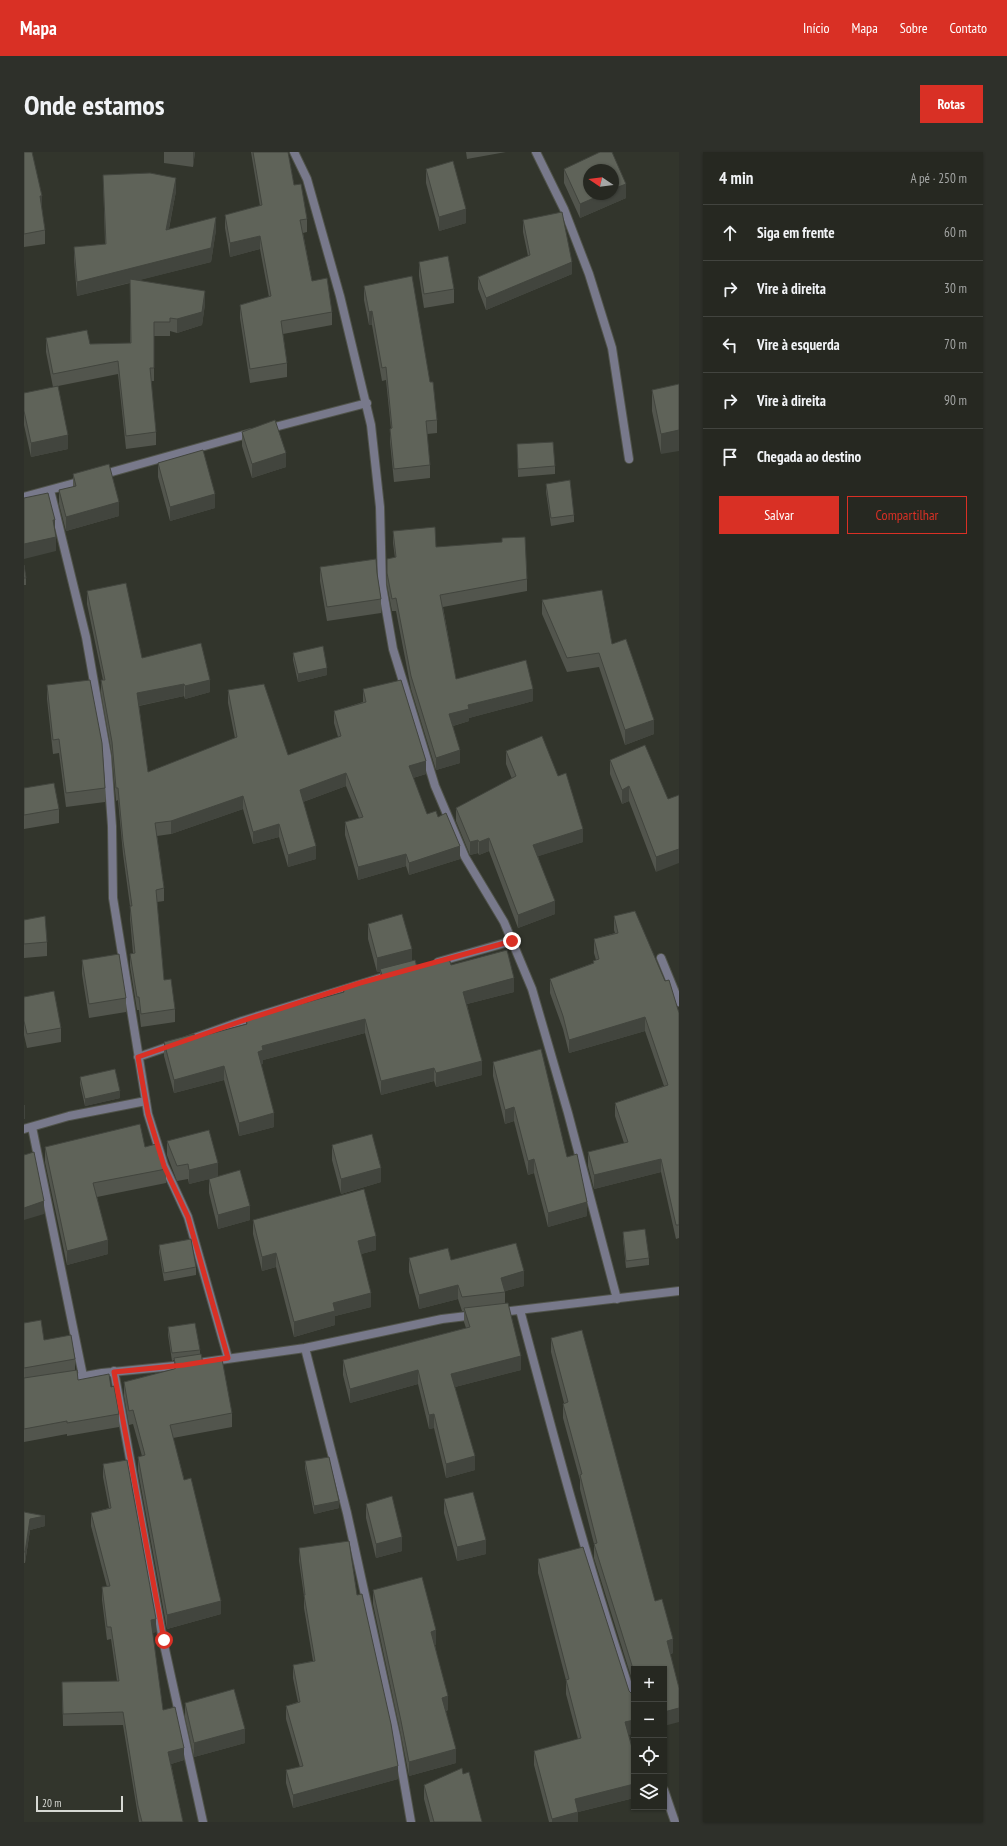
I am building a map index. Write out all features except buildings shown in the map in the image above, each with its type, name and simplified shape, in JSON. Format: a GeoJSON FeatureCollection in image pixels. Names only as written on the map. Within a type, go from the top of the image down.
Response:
{"type":"FeatureCollection","features":[{"type":"Feature","properties":{"kind":"street"},"geometry":{"type":"LineString","coordinates":[[294,152],[307,178],[340,296],[371,425],[380,507],[382,586],[393,649],[435,786],[464,857],[504,922],[532,989],[568,1112],[617,1299]]}},
{"type":"Feature","properties":{"kind":"street"},"geometry":{"type":"LineString","coordinates":[[536,152],[570,223],[589,274],[610,340],[629,459]]}},
{"type":"Feature","properties":{"kind":"street"},"geometry":{"type":"LineString","coordinates":[[24,497],[222,440],[366,403]]}},
{"type":"Feature","properties":{"kind":"street"},"geometry":{"type":"LineString","coordinates":[[50,490],[86,636],[107,756],[112,826],[113,898],[146,1101],[164,1166],[188,1217],[228,1358]]}},
{"type":"Feature","properties":{"kind":"street"},"geometry":{"type":"LineString","coordinates":[[428,964],[512,941]]}},
{"type":"Feature","properties":{"kind":"street"},"geometry":{"type":"LineString","coordinates":[[660,958],[679,1002]]}},
{"type":"Feature","properties":{"kind":"street"},"geometry":{"type":"LineString","coordinates":[[138,1057],[242,1021],[398,973]]}},
{"type":"Feature","properties":{"kind":"street"},"geometry":{"type":"LineString","coordinates":[[83,1376],[28,1128],[69,1116],[146,1101]]}},
{"type":"Feature","properties":{"kind":"street"},"geometry":{"type":"LineString","coordinates":[[61,1380],[306,1348],[442,1319],[679,1291]]}},
{"type":"Feature","properties":{"kind":"street"},"geometry":{"type":"LineString","coordinates":[[520,1310],[558,1453],[618,1656],[634,1702]]}},
{"type":"Feature","properties":{"kind":"street"},"geometry":{"type":"LineString","coordinates":[[306,1348],[347,1513],[396,1736],[411,1822]]}},
{"type":"Feature","properties":{"kind":"street"},"geometry":{"type":"LineString","coordinates":[[114,1372],[164,1640],[203,1822]]}},
{"type":"Feature","properties":{"kind":"street"},"geometry":{"type":"LineString","coordinates":[[667,1799],[675,1822]]}},
{"type":"Feature","properties":{"kind":"route"},"geometry":{"type":"LineString","coordinates":[[164,1640],[114,1372],[184,1365],[228,1358],[188,1217],[164,1166],[148,1114],[138,1057],[242,1021],[360,983],[512,941]]}}]}
